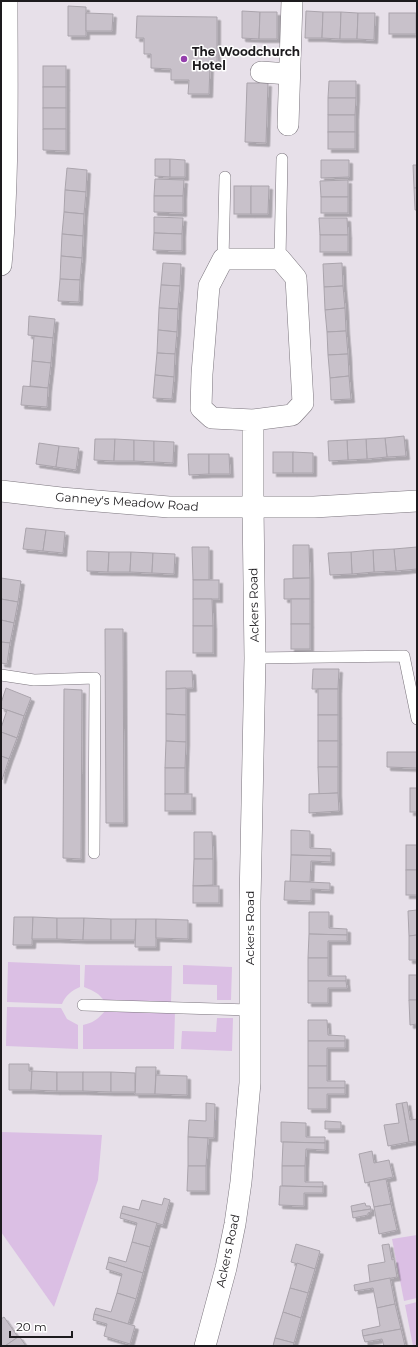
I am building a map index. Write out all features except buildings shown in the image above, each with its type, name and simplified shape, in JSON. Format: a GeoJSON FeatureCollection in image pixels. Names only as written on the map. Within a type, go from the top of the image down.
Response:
{"type":"FeatureCollection","features":[{"type":"Feature","properties":{"kind":"street"},"geometry":{"type":"LineString","coordinates":[[1,265],[4,232],[6,149],[7,1]]}},
{"type":"Feature","properties":{"kind":"street"},"geometry":{"type":"LineString","coordinates":[[288,125],[292,1]]}},
{"type":"Feature","properties":{"kind":"street"},"geometry":{"type":"LineString","coordinates":[[260,72],[289,74]]}},
{"type":"Feature","properties":{"kind":"street"},"geometry":{"type":"LineString","coordinates":[[223,259],[280,259],[296,278],[303,403],[292,415],[253,420],[212,418],[201,408],[202,374],[209,286],[223,259]]}},
{"type":"Feature","properties":{"kind":"street"},"geometry":{"type":"LineString","coordinates":[[253,420],[253,506]]}},
{"type":"Feature","properties":{"kind":"street","name":"Ganney's Meadow Road"},"geometry":{"type":"LineString","coordinates":[[1,491],[61,498],[169,507],[253,506],[314,508],[417,500]]}},
{"type":"Feature","properties":{"kind":"street","name":"Ackers Road"},"geometry":{"type":"LineString","coordinates":[[205,1346],[226,1268],[235,1224],[241,1182],[250,1083],[250,902],[255,658],[253,506]]}},
{"type":"Feature","properties":{"kind":"lane"},"geometry":{"type":"LineString","coordinates":[[280,259],[282,160]]}},
{"type":"Feature","properties":{"kind":"lane"},"geometry":{"type":"LineString","coordinates":[[223,259],[224,177]]}},
{"type":"Feature","properties":{"kind":"lane"},"geometry":{"type":"LineString","coordinates":[[255,658],[404,656],[417,719]]}},
{"type":"Feature","properties":{"kind":"lane"},"geometry":{"type":"LineString","coordinates":[[1,675],[34,680],[95,678],[94,853]]}},
{"type":"Feature","properties":{"kind":"lane"},"geometry":{"type":"LineString","coordinates":[[83,1005],[250,1010]]}},
{"type":"Feature","properties":{"kind":"shaded area"},"geometry":{"type":"Polygon","coordinates":[[[8,962],[80,965],[80,987],[69,994],[62,1004],[7,1002],[8,962]]]}},
{"type":"Feature","properties":{"kind":"shaded area"},"geometry":{"type":"Polygon","coordinates":[[[85,965],[172,966],[171,1003],[105,1002],[101,996],[84,987],[85,965]]]}},
{"type":"Feature","properties":{"kind":"shaded area"},"geometry":{"type":"Polygon","coordinates":[[[183,965],[232,967],[231,1000],[217,1000],[217,985],[183,984],[183,965]]]}},
{"type":"Feature","properties":{"kind":"shaded area"},"geometry":{"type":"Polygon","coordinates":[[[7,1007],[61,1008],[67,1019],[78,1025],[78,1049],[6,1046],[7,1007]]]}},
{"type":"Feature","properties":{"kind":"shaded area"},"geometry":{"type":"Polygon","coordinates":[[[105,1011],[175,1011],[174,1049],[83,1049],[83,1025],[95,1020],[105,1011]]]}},
{"type":"Feature","properties":{"kind":"shaded area"},"geometry":{"type":"Polygon","coordinates":[[[217,1018],[233,1018],[232,1051],[181,1049],[182,1031],[216,1032],[217,1018]]]}},
{"type":"Feature","properties":{"kind":"shaded area"},"geometry":{"type":"Polygon","coordinates":[[[1,1132],[102,1135],[98,1180],[54,1307],[1,1232],[1,1132]]]}},
{"type":"Feature","properties":{"kind":"shaded area"},"geometry":{"type":"Polygon","coordinates":[[[417,1235],[417,1298],[404,1301],[392,1239],[417,1235]]]}},
{"type":"Feature","properties":{"kind":"shaded area"},"geometry":{"type":"Polygon","coordinates":[[[417,1302],[417,1346],[413,1346],[405,1305],[417,1302]]]}},
{"type":"Feature","properties":{"kind":"place","name":"The Woodchurch Hotel"},"geometry":{"type":"Point","coordinates":[184,59]}}]}
